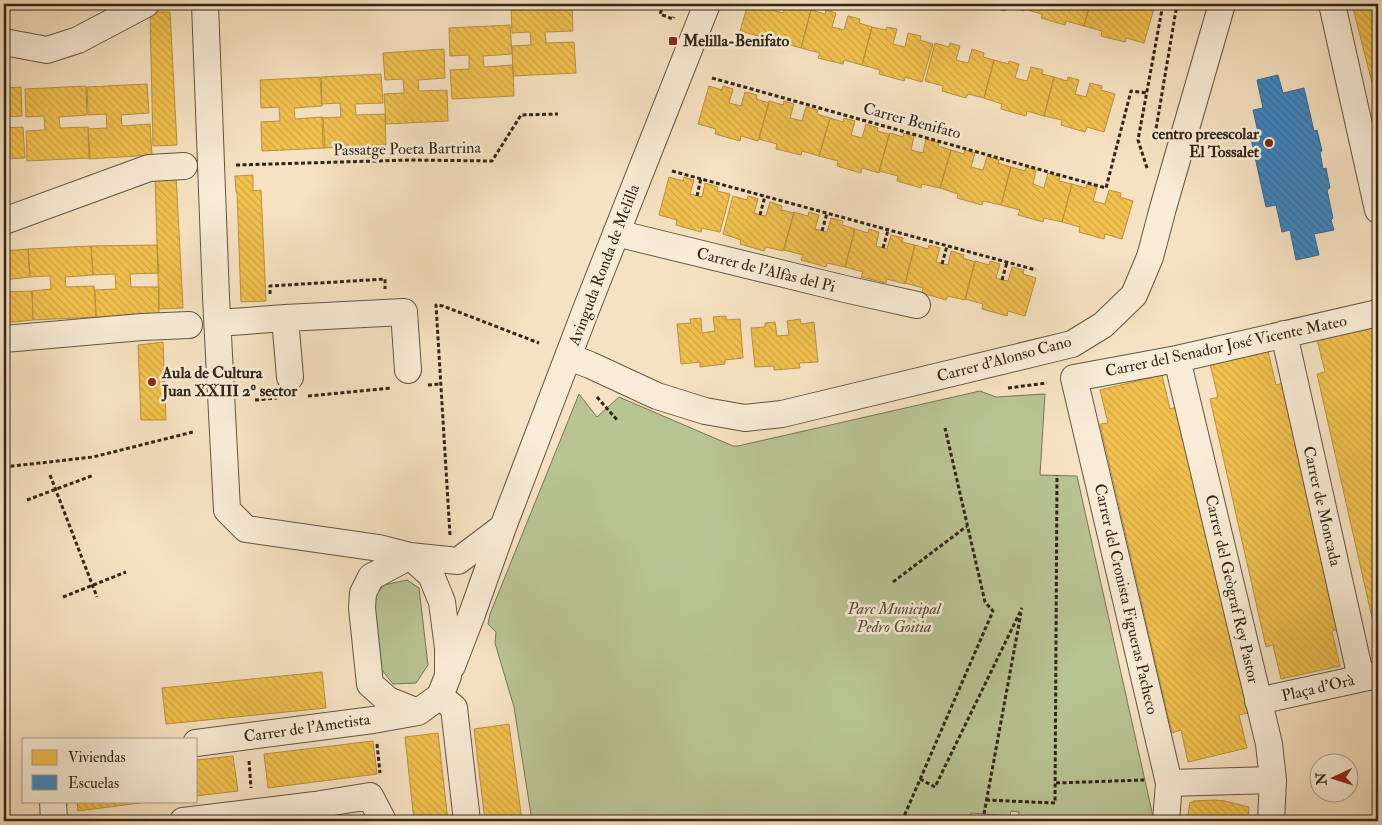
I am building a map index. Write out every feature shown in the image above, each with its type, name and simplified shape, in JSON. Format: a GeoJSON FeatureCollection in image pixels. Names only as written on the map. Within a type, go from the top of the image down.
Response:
{"type":"FeatureCollection","features":[{"type":"Feature","properties":{"kind":"street"},"geometry":{"type":"LineString","coordinates":[[4,42],[47,50],[78,40],[146,4]]}},
{"type":"Feature","properties":{"kind":"street","name":"Avinguda Ronda de Melilla"},"geometry":{"type":"LineString","coordinates":[[205,4],[227,510],[246,529],[379,548],[410,556],[458,562],[502,527]]}},
{"type":"Feature","properties":{"kind":"street","name":"Avinguda Ronda de Melilla"},"geometry":{"type":"LineString","coordinates":[[444,686],[472,614],[502,527],[707,4]]}},
{"type":"Feature","properties":{"kind":"street","name":"Carrer d'Alonso Cano"},"geometry":{"type":"LineString","coordinates":[[569,357],[658,396],[705,411],[745,418],[782,414],[1072,344],[1103,325],[1134,295],[1150,257],[1222,4]]}},
{"type":"Feature","properties":{"kind":"street"},"geometry":{"type":"LineString","coordinates":[[1332,4],[1378,210]]}},
{"type":"Feature","properties":{"kind":"street"},"geometry":{"type":"LineString","coordinates":[[4,222],[149,168],[184,166]]}},
{"type":"Feature","properties":{"kind":"street","name":"Carrer de l'Alfàs del Pi"},"geometry":{"type":"LineString","coordinates":[[616,233],[917,305]]}},
{"type":"Feature","properties":{"kind":"street"},"geometry":{"type":"LineString","coordinates":[[218,323],[404,312],[408,381]]}},
{"type":"Feature","properties":{"kind":"street","name":"Carrer del Senador José Vicente Mateo"},"geometry":{"type":"LineString","coordinates":[[1074,378],[1177,359],[1378,313]]}},
{"type":"Feature","properties":{"kind":"street"},"geometry":{"type":"LineString","coordinates":[[285,318],[292,390]]}},
{"type":"Feature","properties":{"kind":"street"},"geometry":{"type":"LineString","coordinates":[[4,339],[142,327],[189,326]]}},
{"type":"Feature","properties":{"kind":"street","name":"Carrer de Moncada"},"geometry":{"type":"LineString","coordinates":[[1284,334],[1370,676]]}},
{"type":"Feature","properties":{"kind":"street","name":"Carrer del Geògraf Rey Pastor"},"geometry":{"type":"LineString","coordinates":[[1177,359],[1269,744],[1273,780],[1271,821]]}},
{"type":"Feature","properties":{"kind":"street","name":"Carrer del Cronista Figueras Pacheco"},"geometry":{"type":"LineString","coordinates":[[1074,378],[1166,821]]}},
{"type":"Feature","properties":{"kind":"street"},"geometry":{"type":"LineString","coordinates":[[444,686],[418,712],[388,700],[370,684],[362,608],[363,592],[371,577],[410,556],[431,575],[442,602],[448,648],[444,686],[454,708],[467,821]]}},
{"type":"Feature","properties":{"kind":"street","name":"Plaça d'Orà"},"geometry":{"type":"LineString","coordinates":[[1258,701],[1370,676]]}},
{"type":"Feature","properties":{"kind":"street","name":"Carrer de l'Ametista"},"geometry":{"type":"LineString","coordinates":[[198,743],[418,712]]}},
{"type":"Feature","properties":{"kind":"street"},"geometry":{"type":"LineString","coordinates":[[1157,782],[1273,780]]}},
{"type":"Feature","properties":{"kind":"street"},"geometry":{"type":"LineString","coordinates":[[183,821],[320,813],[370,796],[383,821]]}},
{"type":"Feature","properties":{"kind":"street"},"geometry":{"type":"LineString","coordinates":[[53,802],[54,821]]}},
{"type":"Feature","properties":{"kind":"path"},"geometry":{"type":"LineString","coordinates":[[664,4],[660,14],[673,19],[678,7]]}},
{"type":"Feature","properties":{"kind":"path"},"geometry":{"type":"LineString","coordinates":[[1147,168],[1138,140],[1163,4]]}},
{"type":"Feature","properties":{"kind":"path"},"geometry":{"type":"LineString","coordinates":[[1154,141],[1176,4]]}},
{"type":"Feature","properties":{"kind":"path","name":"Carrer Benifato"},"geometry":{"type":"LineString","coordinates":[[712,78],[1106,188],[1131,92],[1147,93]]}},
{"type":"Feature","properties":{"kind":"path","name":"Passatge Poeta Bartrina"},"geometry":{"type":"LineString","coordinates":[[231,165],[411,160],[492,161],[521,115],[558,114]]}},
{"type":"Feature","properties":{"kind":"path"},"geometry":{"type":"LineString","coordinates":[[672,170],[1036,270]]}},
{"type":"Feature","properties":{"kind":"path"},"geometry":{"type":"LineString","coordinates":[[696,196],[701,178]]}},
{"type":"Feature","properties":{"kind":"path"},"geometry":{"type":"LineString","coordinates":[[760,215],[765,196]]}},
{"type":"Feature","properties":{"kind":"path"},"geometry":{"type":"LineString","coordinates":[[822,231],[827,213]]}},
{"type":"Feature","properties":{"kind":"path"},"geometry":{"type":"LineString","coordinates":[[883,248],[888,230]]}},
{"type":"Feature","properties":{"kind":"path"},"geometry":{"type":"LineString","coordinates":[[942,264],[947,246]]}},
{"type":"Feature","properties":{"kind":"path"},"geometry":{"type":"LineString","coordinates":[[1002,280],[1006,262]]}},
{"type":"Feature","properties":{"kind":"path"},"geometry":{"type":"LineString","coordinates":[[450,536],[436,305],[539,343]]}},
{"type":"Feature","properties":{"kind":"path"},"geometry":{"type":"LineString","coordinates":[[255,400],[292,390],[408,381],[440,384]]}},
{"type":"Feature","properties":{"kind":"path"},"geometry":{"type":"LineString","coordinates":[[1005,388],[1047,383]]}},
{"type":"Feature","properties":{"kind":"path"},"geometry":{"type":"LineString","coordinates":[[591,391],[618,421]]}},
{"type":"Feature","properties":{"kind":"path"},"geometry":{"type":"LineString","coordinates":[[902,821],[993,611],[985,602],[945,428]]}},
{"type":"Feature","properties":{"kind":"path"},"geometry":{"type":"LineString","coordinates":[[4,468],[93,457],[193,432]]}},
{"type":"Feature","properties":{"kind":"path"},"geometry":{"type":"LineString","coordinates":[[50,475],[97,597]]}},
{"type":"Feature","properties":{"kind":"path"},"geometry":{"type":"LineString","coordinates":[[27,500],[94,475]]}},
{"type":"Feature","properties":{"kind":"path"},"geometry":{"type":"LineString","coordinates":[[986,800],[1055,803],[1057,475]]}},
{"type":"Feature","properties":{"kind":"path"},"geometry":{"type":"LineString","coordinates":[[893,582],[967,526]]}},
{"type":"Feature","properties":{"kind":"path"},"geometry":{"type":"LineString","coordinates":[[63,597],[126,572]]}},
{"type":"Feature","properties":{"kind":"path"},"geometry":{"type":"LineString","coordinates":[[920,779],[935,788],[1022,608],[984,814]]}},
{"type":"Feature","properties":{"kind":"path"},"geometry":{"type":"LineString","coordinates":[[376,737],[380,776]]}},
{"type":"Feature","properties":{"kind":"path"},"geometry":{"type":"LineString","coordinates":[[248,753],[251,791]]}},
{"type":"Feature","properties":{"kind":"path"},"geometry":{"type":"LineString","coordinates":[[1056,783],[1157,782]]}},
{"type":"Feature","properties":{"kind":"green space","name":"Parc Municipal Pedro Goitia"},"geometry":{"type":"Polygon","coordinates":[[[980,391],[996,397],[1045,394],[1040,475],[1077,476],[1154,821],[1018,821],[1019,812],[1011,811],[1010,816],[971,813],[968,821],[532,821],[514,707],[495,643],[496,632],[488,624],[490,614],[579,394],[597,417],[619,397],[733,446],[738,446],[980,391]]]}},
{"type":"Feature","properties":{"kind":"green space"},"geometry":{"type":"Polygon","coordinates":[[[407,580],[419,588],[428,665],[416,683],[393,684],[382,670],[373,598],[384,585],[407,580]]]}},
{"type":"Feature","properties":{"kind":"building: Viviendas"},"geometry":{"type":"Polygon","coordinates":[[[572,4],[573,31],[545,32],[546,43],[574,42],[576,73],[513,76],[512,46],[531,45],[530,32],[512,33],[511,5],[572,4]]]}},
{"type":"Feature","properties":{"kind":"building: Viviendas"},"geometry":{"type":"Polygon","coordinates":[[[748,4],[773,4],[772,10],[783,13],[786,4],[799,4],[798,6],[811,10],[801,48],[783,43],[782,48],[758,41],[759,36],[740,31],[748,4]]]}},
{"type":"Feature","properties":{"kind":"building: Viviendas"},"geometry":{"type":"Polygon","coordinates":[[[980,4],[1026,4],[1024,11],[1006,6],[1005,11],[980,4]]]}},
{"type":"Feature","properties":{"kind":"building: Viviendas"},"geometry":{"type":"Polygon","coordinates":[[[1025,4],[1090,4],[1084,26],[1066,21],[1065,25],[1041,18],[1042,14],[1024,9],[1025,4]]]}},
{"type":"Feature","properties":{"kind":"building: Viviendas"},"geometry":{"type":"Polygon","coordinates":[[[1090,4],[1115,4],[1127,8],[1128,4],[1155,5],[1144,43],[1126,38],[1125,42],[1101,36],[1102,31],[1084,26],[1090,4]]]}},
{"type":"Feature","properties":{"kind":"building: Viviendas"},"geometry":{"type":"Polygon","coordinates":[[[1352,4],[1378,4],[1378,106],[1352,4]]]}},
{"type":"Feature","properties":{"kind":"building: Viviendas"},"geometry":{"type":"Polygon","coordinates":[[[811,10],[825,14],[826,10],[836,13],[832,27],[844,30],[848,16],[860,19],[859,23],[872,27],[862,65],[844,60],[843,64],[818,58],[820,53],[801,48],[811,10]]]}},
{"type":"Feature","properties":{"kind":"building: Viviendas"},"geometry":{"type":"Polygon","coordinates":[[[150,12],[170,12],[177,145],[153,146],[150,12]]]}},
{"type":"Feature","properties":{"kind":"building: Viviendas"},"geometry":{"type":"Polygon","coordinates":[[[510,25],[512,54],[483,56],[484,67],[513,65],[514,96],[452,99],[450,70],[469,69],[469,55],[450,56],[449,28],[510,25]]]}},
{"type":"Feature","properties":{"kind":"building: Viviendas"},"geometry":{"type":"Polygon","coordinates":[[[872,27],[886,30],[887,27],[897,29],[893,44],[905,47],[908,33],[921,36],[920,40],[933,44],[922,82],[905,77],[904,81],[879,74],[880,70],[862,65],[872,27]]]}},
{"type":"Feature","properties":{"kind":"building: Viviendas"},"geometry":{"type":"Polygon","coordinates":[[[935,43],[949,47],[950,43],[960,46],[956,60],[968,63],[972,49],[984,53],[983,57],[994,60],[984,98],[968,94],[966,98],[942,91],[943,86],[925,81],[935,43]]]}},
{"type":"Feature","properties":{"kind":"building: Viviendas"},"geometry":{"type":"Polygon","coordinates":[[[444,49],[445,78],[418,80],[419,91],[447,90],[448,121],[386,124],[384,94],[404,93],[403,79],[385,80],[383,53],[444,49]]]}},
{"type":"Feature","properties":{"kind":"building: Viviendas"},"geometry":{"type":"Polygon","coordinates":[[[994,60],[1008,64],[1009,61],[1019,64],[1015,78],[1027,81],[1031,67],[1043,70],[1042,74],[1054,77],[1044,116],[1027,111],[1026,116],[1001,109],[1002,104],[984,98],[994,60]]]}},
{"type":"Feature","properties":{"kind":"building: Viviendas"},"geometry":{"type":"Polygon","coordinates":[[[381,74],[383,103],[355,104],[356,115],[385,114],[386,145],[323,148],[322,118],[341,117],[340,103],[322,104],[321,77],[381,74]]]}},
{"type":"Feature","properties":{"kind":"building: Viviendas"},"geometry":{"type":"Polygon","coordinates":[[[320,77],[322,106],[294,108],[295,119],[323,117],[325,148],[262,151],[261,122],[280,121],[279,107],[261,108],[260,80],[320,77]]]}},
{"type":"Feature","properties":{"kind":"building: Viviendas"},"geometry":{"type":"Polygon","coordinates":[[[1054,77],[1067,81],[1068,77],[1079,80],[1075,94],[1086,97],[1090,83],[1102,86],[1101,90],[1115,94],[1104,132],[1087,127],[1085,132],[1061,125],[1062,120],[1044,116],[1054,77]]]}},
{"type":"Feature","properties":{"kind":"building: Viviendas"},"geometry":{"type":"Polygon","coordinates":[[[147,84],[149,113],[121,115],[122,126],[150,124],[152,155],[89,159],[88,129],[107,128],[106,114],[88,115],[87,87],[147,84]]]}},
{"type":"Feature","properties":{"kind":"building: Viviendas"},"geometry":{"type":"Polygon","coordinates":[[[86,86],[87,115],[59,117],[60,128],[88,127],[90,158],[27,161],[26,131],[45,130],[44,116],[26,117],[25,89],[86,86]]]}},
{"type":"Feature","properties":{"kind":"building: Viviendas"},"geometry":{"type":"Polygon","coordinates":[[[709,86],[722,90],[723,86],[733,89],[729,103],[741,106],[745,92],[757,95],[756,99],[769,103],[758,141],[741,136],[740,141],[715,134],[716,129],[698,124],[709,86]]]}},
{"type":"Feature","properties":{"kind":"building: Viviendas"},"geometry":{"type":"Polygon","coordinates":[[[21,87],[22,116],[4,117],[4,88],[21,87]]]}},
{"type":"Feature","properties":{"kind":"building: Viviendas"},"geometry":{"type":"Polygon","coordinates":[[[769,101],[783,105],[784,101],[794,104],[790,118],[802,121],[806,107],[818,110],[817,114],[830,118],[819,156],[802,151],[801,155],[776,149],[777,144],[759,139],[769,101]]]}},
{"type":"Feature","properties":{"kind":"building: Viviendas"},"geometry":{"type":"Polygon","coordinates":[[[830,118],[843,122],[844,118],[855,121],[851,135],[862,138],[866,124],[878,128],[877,131],[889,134],[879,173],[862,168],[861,173],[837,166],[838,161],[819,156],[830,118]]]}},
{"type":"Feature","properties":{"kind":"building: Viviendas"},"geometry":{"type":"Polygon","coordinates":[[[23,127],[25,158],[4,159],[4,128],[23,127]]]}},
{"type":"Feature","properties":{"kind":"building: Viviendas"},"geometry":{"type":"Polygon","coordinates":[[[890,133],[903,137],[904,133],[914,136],[911,150],[923,153],[926,139],[939,143],[938,146],[951,150],[940,188],[922,184],[921,188],[897,181],[898,176],[879,171],[890,133]]]}},
{"type":"Feature","properties":{"kind":"building: Viviendas"},"geometry":{"type":"Polygon","coordinates":[[[951,150],[964,154],[965,150],[975,153],[971,167],[983,170],[987,156],[999,160],[998,163],[1011,167],[1001,205],[983,201],[982,205],[957,198],[958,194],[940,188],[951,150]]]}},
{"type":"Feature","properties":{"kind":"building: Viviendas"},"geometry":{"type":"Polygon","coordinates":[[[1011,167],[1025,171],[1026,167],[1036,170],[1033,184],[1044,188],[1048,173],[1060,177],[1059,181],[1072,184],[1062,222],[1044,218],[1043,222],[1018,215],[1020,210],[1001,205],[1011,167]]]}},
{"type":"Feature","properties":{"kind":"building: Viviendas"},"geometry":{"type":"Polygon","coordinates":[[[155,175],[176,175],[183,308],[159,309],[155,175]]]}},
{"type":"Feature","properties":{"kind":"building: Viviendas"},"geometry":{"type":"Polygon","coordinates":[[[253,175],[253,191],[261,190],[266,301],[241,302],[235,176],[253,175]]]}},
{"type":"Feature","properties":{"kind":"building: Viviendas"},"geometry":{"type":"Polygon","coordinates":[[[669,177],[683,181],[684,177],[694,180],[690,194],[702,197],[705,183],[718,187],[717,191],[730,194],[720,232],[702,228],[701,232],[676,225],[677,220],[659,215],[669,177]]]}},
{"type":"Feature","properties":{"kind":"building: Viviendas"},"geometry":{"type":"Polygon","coordinates":[[[1072,184],[1086,188],[1087,184],[1097,187],[1093,201],[1105,204],[1109,190],[1121,193],[1120,197],[1133,201],[1122,239],[1105,234],[1104,239],[1079,232],[1080,227],[1062,222],[1072,184]]]}},
{"type":"Feature","properties":{"kind":"building: Viviendas"},"geometry":{"type":"Polygon","coordinates":[[[733,196],[747,200],[748,196],[758,199],[754,213],[760,215],[766,216],[770,202],[782,206],[781,210],[794,213],[783,251],[766,247],[764,251],[740,244],[741,240],[723,234],[733,196]]]}},
{"type":"Feature","properties":{"kind":"building: Viviendas"},"geometry":{"type":"Polygon","coordinates":[[[794,212],[808,216],[809,212],[819,215],[815,229],[827,232],[831,218],[843,221],[842,225],[855,229],[845,267],[827,263],[826,267],[801,260],[803,255],[784,250],[794,212]]]}},
{"type":"Feature","properties":{"kind":"building: Viviendas"},"geometry":{"type":"Polygon","coordinates":[[[855,229],[868,233],[869,229],[879,232],[876,246],[887,249],[891,235],[903,238],[902,242],[915,245],[905,284],[887,279],[886,283],[861,277],[863,272],[845,267],[855,229]]]}},
{"type":"Feature","properties":{"kind":"building: Viviendas"},"geometry":{"type":"Polygon","coordinates":[[[157,245],[159,273],[130,274],[131,287],[159,287],[159,314],[96,317],[95,290],[116,289],[115,274],[93,275],[91,246],[157,245]]]}},
{"type":"Feature","properties":{"kind":"building: Viviendas"},"geometry":{"type":"Polygon","coordinates":[[[915,245],[928,249],[929,245],[940,248],[936,262],[948,265],[951,251],[964,255],[963,258],[975,262],[965,300],[948,296],[946,300],[922,293],[923,288],[905,283],[915,245]]]}},
{"type":"Feature","properties":{"kind":"building: Viviendas"},"geometry":{"type":"Polygon","coordinates":[[[91,246],[93,275],[65,277],[66,287],[94,286],[96,317],[33,320],[32,291],[51,289],[50,276],[30,277],[28,249],[91,246]]]}},
{"type":"Feature","properties":{"kind":"building: Viviendas"},"geometry":{"type":"Polygon","coordinates":[[[28,249],[30,277],[4,280],[4,251],[28,249]]]}},
{"type":"Feature","properties":{"kind":"building: Viviendas"},"geometry":{"type":"Polygon","coordinates":[[[975,261],[989,265],[990,261],[1000,264],[996,278],[1002,280],[1008,281],[1012,267],[1024,270],[1023,274],[1036,278],[1025,316],[1008,311],[1007,316],[982,309],[983,304],[965,299],[975,261]]]}},
{"type":"Feature","properties":{"kind":"building: Viviendas"},"geometry":{"type":"Polygon","coordinates":[[[32,291],[33,320],[4,323],[4,292],[32,291]]]}},
{"type":"Feature","properties":{"kind":"building: Viviendas"},"geometry":{"type":"Polygon","coordinates":[[[726,316],[726,320],[740,319],[743,358],[725,360],[725,364],[700,367],[700,362],[681,364],[677,324],[691,323],[690,319],[701,318],[702,333],[715,331],[713,317],[726,316]]]}},
{"type":"Feature","properties":{"kind":"building: Viviendas"},"geometry":{"type":"Polygon","coordinates":[[[800,319],[801,324],[814,322],[818,362],[799,363],[800,368],[774,370],[774,366],[755,367],[751,328],[765,327],[765,323],[775,322],[777,336],[789,335],[787,321],[800,319]]]}},
{"type":"Feature","properties":{"kind":"building: Viviendas"},"geometry":{"type":"Polygon","coordinates":[[[1375,326],[1378,340],[1378,621],[1373,622],[1317,374],[1325,372],[1317,339],[1375,326]]]}},
{"type":"Feature","properties":{"kind":"building: Viviendas","name":"Aula de Cultura Juan XXIII 2º sector"},"geometry":{"type":"Polygon","coordinates":[[[163,342],[166,420],[141,420],[138,345],[163,342]]]}},
{"type":"Feature","properties":{"kind":"building: Viviendas"},"geometry":{"type":"Polygon","coordinates":[[[1268,351],[1276,385],[1283,383],[1339,629],[1332,631],[1340,666],[1281,679],[1273,645],[1266,647],[1210,399],[1218,397],[1210,364],[1268,351]]]}},
{"type":"Feature","properties":{"kind":"building: Viviendas"},"geometry":{"type":"Polygon","coordinates":[[[1162,375],[1170,409],[1177,407],[1248,713],[1239,715],[1247,748],[1188,762],[1181,730],[1172,733],[1100,424],[1108,423],[1100,390],[1162,375]]]}},
{"type":"Feature","properties":{"kind":"building: Viviendas"},"geometry":{"type":"Polygon","coordinates":[[[322,672],[326,708],[166,724],[162,688],[322,672]]]}},
{"type":"Feature","properties":{"kind":"building: Viviendas"},"geometry":{"type":"Polygon","coordinates":[[[509,724],[522,821],[485,821],[474,729],[509,724]]]}},
{"type":"Feature","properties":{"kind":"building: Viviendas"},"geometry":{"type":"Polygon","coordinates":[[[438,733],[448,821],[414,821],[405,737],[438,733]]]}},
{"type":"Feature","properties":{"kind":"building: Viviendas"},"geometry":{"type":"Polygon","coordinates":[[[373,741],[377,774],[268,788],[264,754],[373,741]]]}},
{"type":"Feature","properties":{"kind":"building: Viviendas"},"geometry":{"type":"Polygon","coordinates":[[[233,756],[238,791],[198,796],[198,760],[233,756]]]}},
{"type":"Feature","properties":{"kind":"building: Viviendas"},"geometry":{"type":"Polygon","coordinates":[[[1215,800],[1249,807],[1248,821],[1184,821],[1185,815],[1188,815],[1190,802],[1215,800]]]}},
{"type":"Feature","properties":{"kind":"building: Viviendas"},"geometry":{"type":"Polygon","coordinates":[[[77,802],[148,802],[78,811],[77,802]]]}},
{"type":"Feature","properties":{"kind":"building: Escuelas"},"geometry":{"type":"Polygon","coordinates":[[[1278,75],[1283,93],[1304,88],[1314,131],[1317,130],[1322,151],[1320,152],[1323,169],[1326,168],[1330,188],[1327,190],[1333,218],[1331,220],[1334,230],[1314,234],[1319,255],[1296,260],[1290,230],[1282,232],[1276,205],[1266,207],[1251,139],[1259,137],[1253,110],[1263,108],[1257,80],[1278,75]]]}},
{"type":"Feature","properties":{"kind":"place","name":"Melilla-Benifato"},"geometry":{"type":"Point","coordinates":[673,41]}},
{"type":"Feature","properties":{"kind":"place","name":"centro preescolar El Tossalet"},"geometry":{"type":"Point","coordinates":[1269,143]}},
{"type":"Feature","properties":{"kind":"place","name":"Aula de Cultura Juan XXIII 2º sector"},"geometry":{"type":"Point","coordinates":[152,382]}}]}
